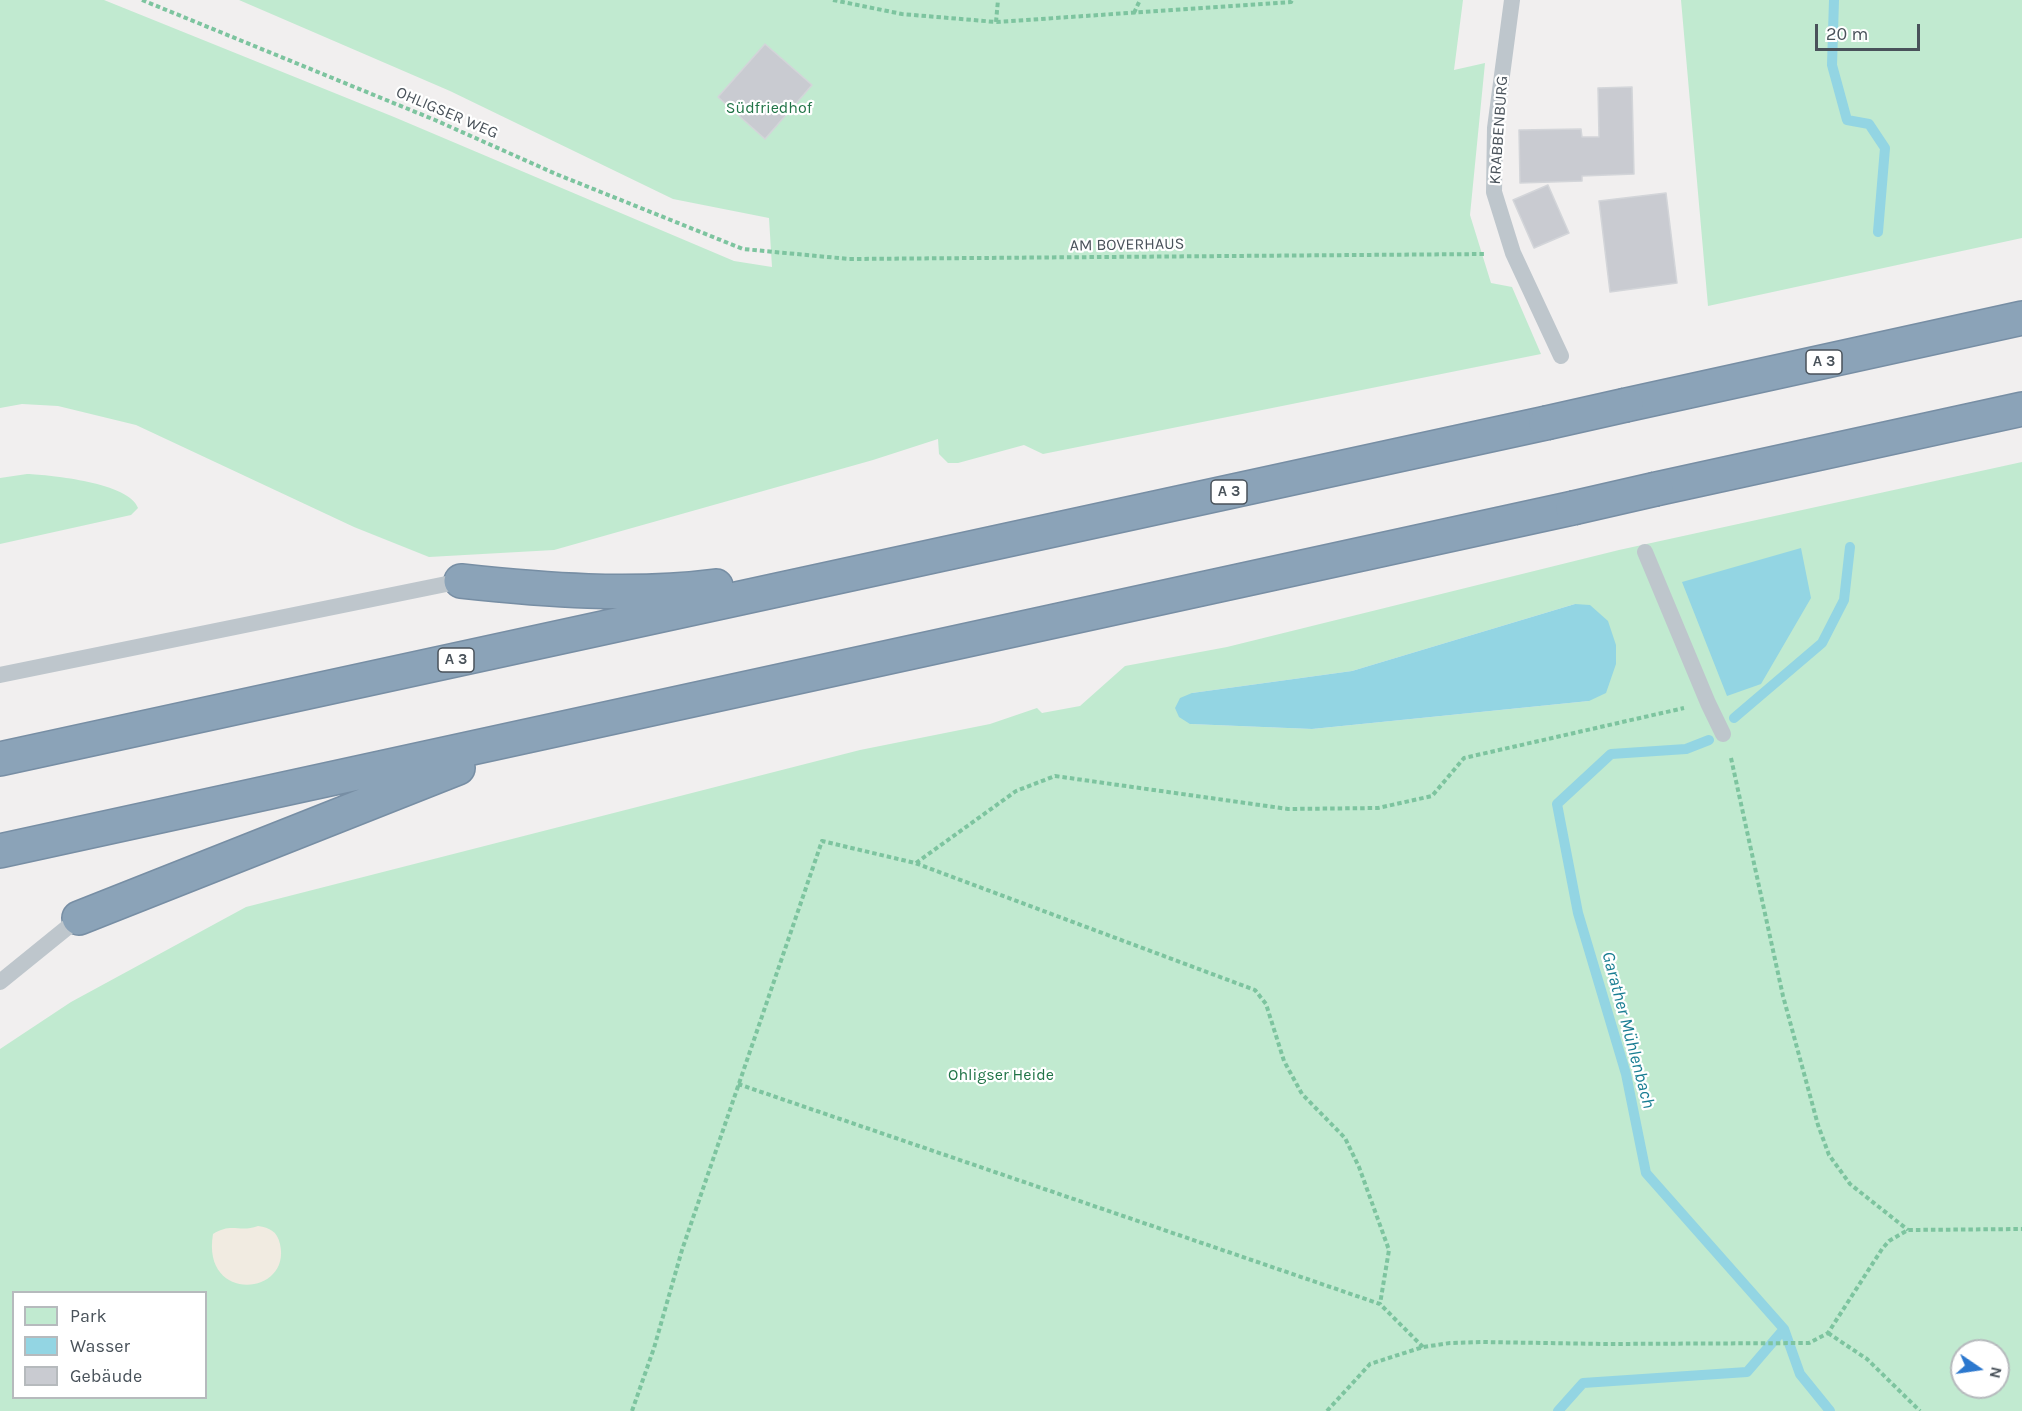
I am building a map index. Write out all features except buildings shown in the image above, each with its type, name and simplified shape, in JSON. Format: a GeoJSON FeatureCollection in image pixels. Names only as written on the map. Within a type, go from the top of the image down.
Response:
{"type":"FeatureCollection","features":[{"type":"Feature","properties":{"kind":"highway","name":"A 3"},"geometry":{"type":"LineString","coordinates":[[0,759],[2022,318]]}},
{"type":"Feature","properties":{"kind":"highway"},"geometry":{"type":"LineString","coordinates":[[0,852],[2022,409]]}},
{"type":"Feature","properties":{"kind":"highway"},"geometry":{"type":"LineString","coordinates":[[460,581],[551,591],[621,592],[707,587],[911,560]]}},
{"type":"Feature","properties":{"kind":"highway"},"geometry":{"type":"LineString","coordinates":[[79,918],[546,733]]}},
{"type":"Feature","properties":{"kind":"lane","name":"KRABBENBURG"},"geometry":{"type":"LineString","coordinates":[[1512,0],[1495,128],[1494,192],[1513,253],[1561,356]]}},
{"type":"Feature","properties":{"kind":"lane"},"geometry":{"type":"LineString","coordinates":[[1645,552],[1723,734]]}},
{"type":"Feature","properties":{"kind":"lane"},"geometry":{"type":"LineString","coordinates":[[0,675],[460,581]]}},
{"type":"Feature","properties":{"kind":"lane"},"geometry":{"type":"LineString","coordinates":[[0,982],[79,918]]}},
{"type":"Feature","properties":{"kind":"path","name":"OHLIGSER WEG"},"geometry":{"type":"LineString","coordinates":[[142,0],[435,120],[556,174],[743,249]]}},
{"type":"Feature","properties":{"kind":"path"},"geometry":{"type":"LineString","coordinates":[[833,0],[902,14],[996,22],[1292,2],[1292,0]]}},
{"type":"Feature","properties":{"kind":"path"},"geometry":{"type":"LineString","coordinates":[[996,22],[998,0]]}},
{"type":"Feature","properties":{"kind":"path"},"geometry":{"type":"LineString","coordinates":[[1134,13],[1140,0]]}},
{"type":"Feature","properties":{"kind":"path","name":"AM BOVERHAUS"},"geometry":{"type":"LineString","coordinates":[[743,249],[849,259],[1513,253]]}},
{"type":"Feature","properties":{"kind":"path"},"geometry":{"type":"LineString","coordinates":[[915,863],[1016,791],[1055,776],[1288,809],[1378,808],[1432,796],[1464,758],[1708,703]]}},
{"type":"Feature","properties":{"kind":"path"},"geometry":{"type":"LineString","coordinates":[[1723,734],[1732,762],[1783,996],[1818,1125],[1829,1155],[1850,1184],[1908,1230]]}},
{"type":"Feature","properties":{"kind":"path"},"geometry":{"type":"LineString","coordinates":[[632,1411],[654,1348],[682,1250],[822,841],[915,863],[1254,990],[1266,1004],[1284,1061],[1302,1094],[1345,1138],[1359,1167],[1389,1250],[1380,1304]]}},
{"type":"Feature","properties":{"kind":"path"},"geometry":{"type":"LineString","coordinates":[[738,1084],[1380,1304],[1423,1347]]}},
{"type":"Feature","properties":{"kind":"path"},"geometry":{"type":"LineString","coordinates":[[1327,1411],[1370,1364],[1423,1347],[1482,1342],[1809,1343],[1828,1334],[1882,1249],[1889,1241],[1908,1230],[2022,1229]]}},
{"type":"Feature","properties":{"kind":"path"},"geometry":{"type":"LineString","coordinates":[[1828,1334],[1867,1359],[1920,1411]]}},
{"type":"Feature","properties":{"kind":"green space","name":"Südfriedhof"},"geometry":{"type":"Polygon","coordinates":[[[0,0],[104,0],[394,117],[734,261],[772,267],[769,218],[673,199],[450,91],[239,0],[1463,0],[1454,70],[1485,63],[1470,215],[1491,283],[1512,287],[1541,354],[1043,454],[1024,445],[958,463],[948,463],[939,454],[938,439],[873,460],[554,550],[429,557],[354,527],[136,425],[58,406],[22,404],[0,408],[0,0]]]}},
{"type":"Feature","properties":{"kind":"green space"},"geometry":{"type":"Polygon","coordinates":[[[1681,0],[2022,0],[2022,238],[1708,306],[1681,0]]]}},
{"type":"Feature","properties":{"kind":"green space","name":"Ohligser Heide"},"geometry":{"type":"Polygon","coordinates":[[[2022,462],[2022,1411],[0,1411],[0,1049],[71,1002],[246,907],[860,750],[990,724],[1037,708],[1042,713],[1080,706],[1125,666],[1227,647],[1619,550],[2022,462]],[[1575,604],[1352,671],[1192,693],[1190,724],[1312,729],[1589,701],[1575,604]]]}},
{"type":"Feature","properties":{"kind":"green space"},"geometry":{"type":"Polygon","coordinates":[[[27,474],[53,476],[106,487],[132,499],[138,508],[131,515],[0,544],[0,478],[27,474]]]}},
{"type":"Feature","properties":{"kind":"sand"},"geometry":{"type":"Polygon","coordinates":[[[258,1226],[269,1229],[277,1236],[280,1244],[280,1261],[273,1274],[261,1282],[246,1285],[232,1282],[220,1272],[213,1257],[213,1234],[225,1229],[246,1229],[258,1226]]]}},
{"type":"Feature","properties":{"kind":"water"},"geometry":{"type":"Polygon","coordinates":[[[1801,548],[1811,598],[1761,684],[1727,696],[1682,582],[1801,548]]]}},
{"type":"Feature","properties":{"kind":"water"},"geometry":{"type":"Polygon","coordinates":[[[1575,604],[1590,605],[1608,621],[1616,645],[1616,664],[1606,693],[1589,701],[1312,729],[1190,724],[1179,717],[1175,708],[1180,698],[1192,693],[1352,671],[1575,604]]]}},
{"type":"Feature","properties":{"kind":"waterway","name":"Garather Mühlenbach"},"geometry":{"type":"LineString","coordinates":[[1834,0],[1832,65],[1847,120],[1869,124],[1885,148],[1878,232]]}},
{"type":"Feature","properties":{"kind":"waterway","name":"Garather Mühlenbach"},"geometry":{"type":"LineString","coordinates":[[1734,718],[1822,643],[1844,600],[1850,547]]}},
{"type":"Feature","properties":{"kind":"waterway","name":"Garather Mühlenbach"},"geometry":{"type":"LineString","coordinates":[[1709,740],[1686,749],[1611,754],[1557,804],[1578,913],[1626,1074],[1646,1173],[1784,1329],[1800,1374],[1830,1411]]}},
{"type":"Feature","properties":{"kind":"waterway"},"geometry":{"type":"LineString","coordinates":[[1558,1411],[1583,1383],[1747,1372],[1784,1329]]}}]}
